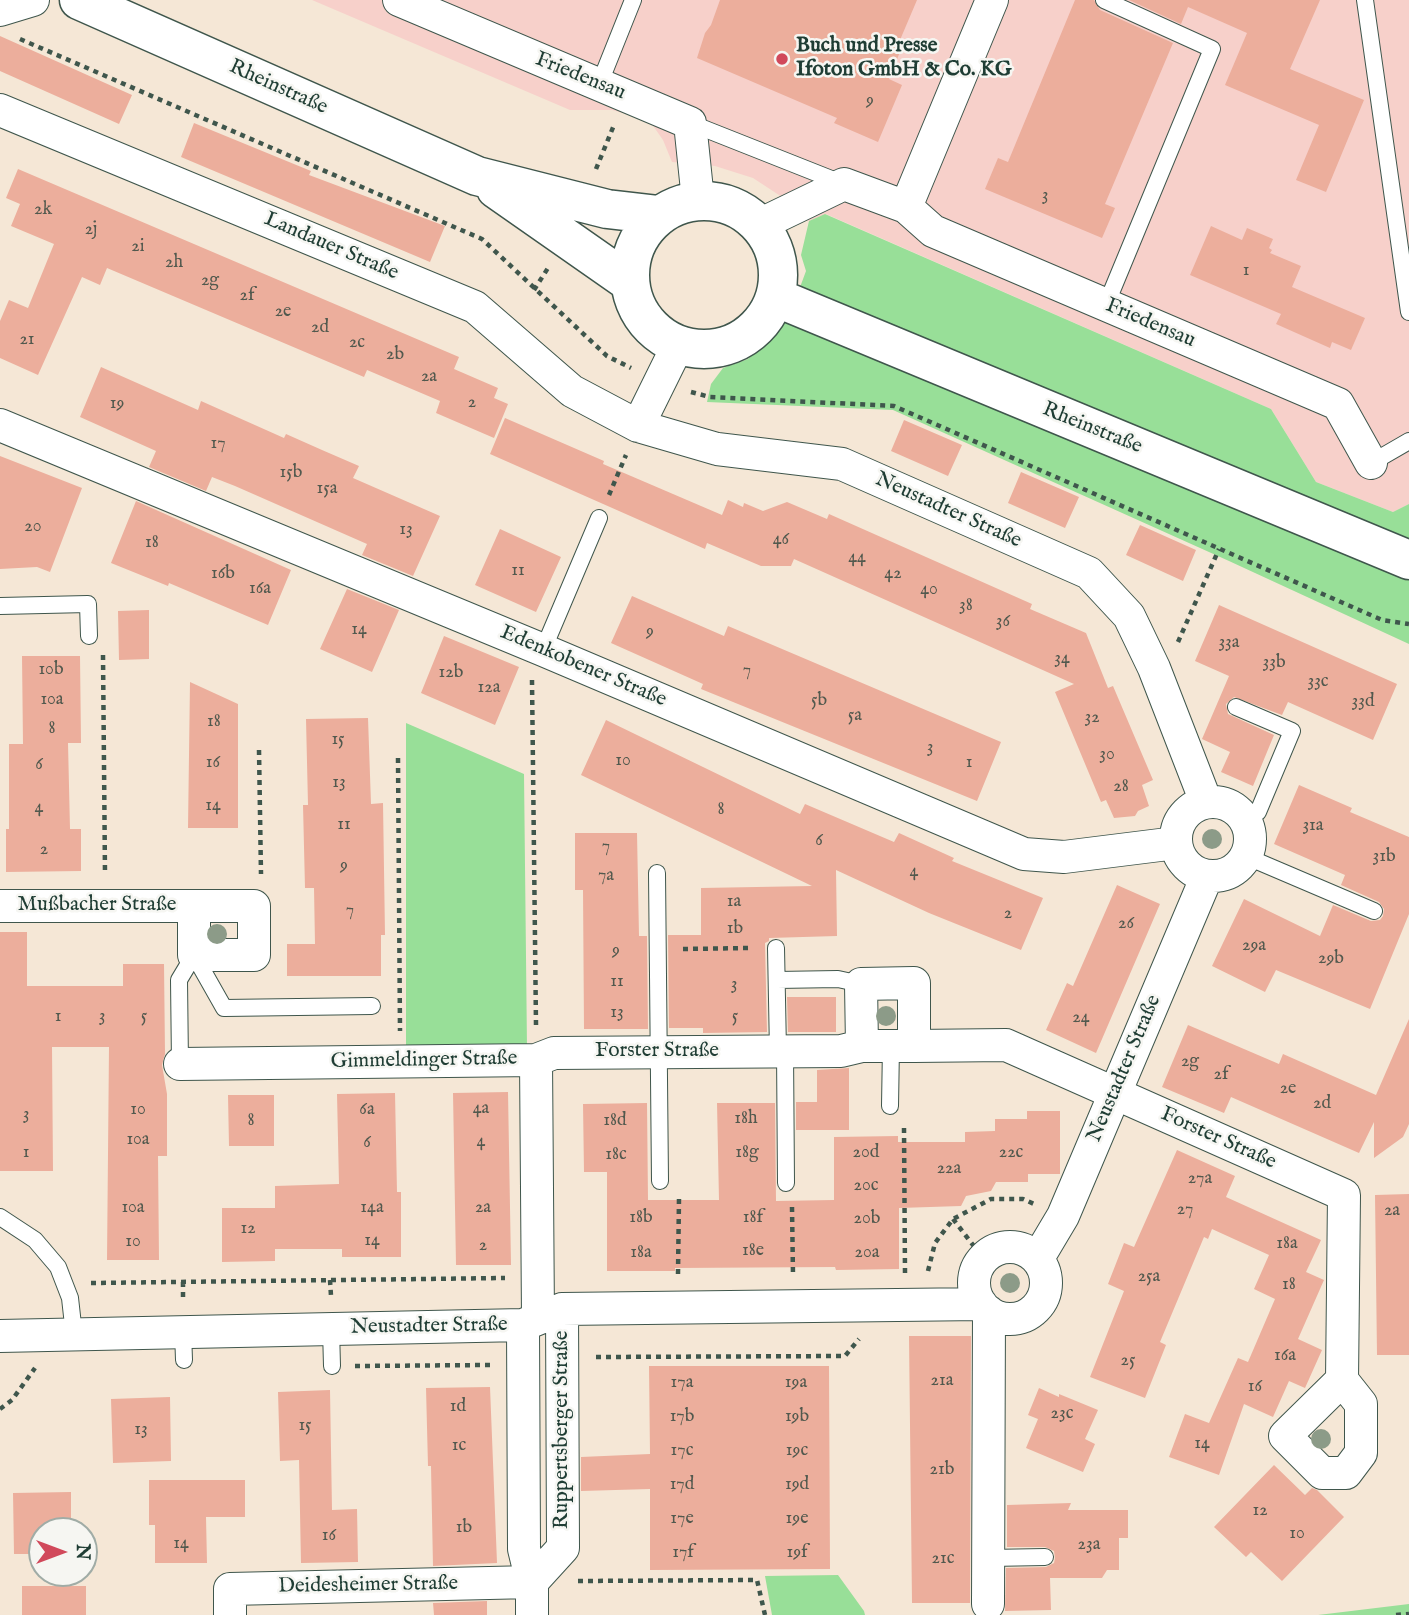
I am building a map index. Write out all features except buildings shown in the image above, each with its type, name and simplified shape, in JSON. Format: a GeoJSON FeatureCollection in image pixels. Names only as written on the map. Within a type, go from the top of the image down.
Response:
{"type":"FeatureCollection","features":[{"type":"Feature","properties":{"kind":"main road","name":"Rheinstraße"},"geometry":{"type":"LineString","coordinates":[[79,0],[477,176],[607,209],[659,215]]}},
{"type":"Feature","properties":{"kind":"main road","name":"Rheinstraße"},"geometry":{"type":"LineString","coordinates":[[477,176],[629,282]]}},
{"type":"Feature","properties":{"kind":"main road"},"geometry":{"type":"LineString","coordinates":[[698,200],[721,202],[741,210],[759,225],[770,241],[778,278],[775,298],[764,319],[747,336],[726,346],[701,349],[678,345],[659,335],[645,321],[634,302],[629,282],[631,257],[641,234],[659,215],[677,205],[698,200]]}},
{"type":"Feature","properties":{"kind":"main road","name":"Rheinstraße"},"geometry":{"type":"LineString","coordinates":[[775,298],[1409,560]]}},
{"type":"Feature","properties":{"kind":"street"},"geometry":{"type":"LineString","coordinates":[[0,10],[33,0]]}},
{"type":"Feature","properties":{"kind":"street","name":"Friedensau"},"geometry":{"type":"LineString","coordinates":[[399,0],[690,123]]}},
{"type":"Feature","properties":{"kind":"street"},"geometry":{"type":"LineString","coordinates":[[906,207],[992,0]]}},
{"type":"Feature","properties":{"kind":"street","name":"Landauer Straße"},"geometry":{"type":"LineString","coordinates":[[0,110],[475,307],[572,391],[638,426]]}},
{"type":"Feature","properties":{"kind":"street"},"geometry":{"type":"LineString","coordinates":[[690,123],[698,200]]}},
{"type":"Feature","properties":{"kind":"street"},"geometry":{"type":"LineString","coordinates":[[759,225],[844,184]]}},
{"type":"Feature","properties":{"kind":"street","name":"Friedensau"},"geometry":{"type":"LineString","coordinates":[[844,184],[906,207],[933,231],[1338,404],[1371,463]]}},
{"type":"Feature","properties":{"kind":"street"},"geometry":{"type":"LineString","coordinates":[[638,426],[678,345]]}},
{"type":"Feature","properties":{"kind":"street","name":"Edenkobener Straße"},"geometry":{"type":"LineString","coordinates":[[0,425],[543,650],[1024,854],[1064,857],[1176,843]]}},
{"type":"Feature","properties":{"kind":"street","name":"Neustadter Straße"},"geometry":{"type":"LineString","coordinates":[[638,426],[717,449],[842,464],[1089,573],[1129,616],[1154,668],[1206,802]]}},
{"type":"Feature","properties":{"kind":"street"},"geometry":{"type":"LineString","coordinates":[[1206,802],[1228,806],[1238,812],[1249,832],[1250,845],[1245,856],[1239,866],[1229,873],[1207,876],[1198,873],[1182,861],[1176,843],[1180,821],[1196,806],[1206,802]]}},
{"type":"Feature","properties":{"kind":"street","name":"Neustadter Straße"},"geometry":{"type":"LineString","coordinates":[[0,1335],[74,1334],[183,1345],[331,1329],[541,1317],[905,1290],[985,1308],[999,1318],[1011,1320],[1033,1311],[1041,1303],[1047,1280],[1038,1258],[1063,1216],[1207,876]]}},
{"type":"Feature","properties":{"kind":"street","name":"Mußbacher Straße"},"geometry":{"type":"LineString","coordinates":[[0,906],[254,906]]}},
{"type":"Feature","properties":{"kind":"street","name":"Mußbacher Straße"},"geometry":{"type":"LineString","coordinates":[[194,906],[194,955]]}},
{"type":"Feature","properties":{"kind":"street"},"geometry":{"type":"LineString","coordinates":[[194,955],[254,955],[254,906]]}},
{"type":"Feature","properties":{"kind":"street"},"geometry":{"type":"LineString","coordinates":[[914,983],[889,1046],[861,984],[914,983]]}},
{"type":"Feature","properties":{"kind":"street","name":"Forster Straße"},"geometry":{"type":"LineString","coordinates":[[536,1060],[554,1053],[841,1051],[889,1046],[1006,1045],[1344,1195],[1342,1380]]}},
{"type":"Feature","properties":{"kind":"street","name":"Gimmeldinger Straße"},"geometry":{"type":"LineString","coordinates":[[180,1064],[536,1060],[537,1278],[541,1317]]}},
{"type":"Feature","properties":{"kind":"street"},"geometry":{"type":"LineString","coordinates":[[988,1604],[985,1308],[976,1293],[974,1281],[983,1258],[993,1251],[1017,1247],[1038,1258]]}},
{"type":"Feature","properties":{"kind":"street","name":"Ruppertsberger Straße"},"geometry":{"type":"LineString","coordinates":[[532,1615],[532,1582],[524,1549],[541,1317]]}},
{"type":"Feature","properties":{"kind":"street","name":"Ruppertsberger Straße"},"geometry":{"type":"LineString","coordinates":[[532,1582],[563,1548],[541,1317]]}},
{"type":"Feature","properties":{"kind":"street","name":"Deidesheimer Straße"},"geometry":{"type":"LineString","coordinates":[[230,1615],[230,1589],[532,1582]]}},
{"type":"Feature","properties":{"kind":"lane"},"geometry":{"type":"LineString","coordinates":[[599,85],[633,0]]}},
{"type":"Feature","properties":{"kind":"lane"},"geometry":{"type":"LineString","coordinates":[[1104,0],[1212,49],[1106,305]]}},
{"type":"Feature","properties":{"kind":"lane"},"geometry":{"type":"LineString","coordinates":[[1365,0],[1409,312]]}},
{"type":"Feature","properties":{"kind":"lane"},"geometry":{"type":"LineString","coordinates":[[690,123],[844,184]]}},
{"type":"Feature","properties":{"kind":"lane"},"geometry":{"type":"LineString","coordinates":[[1371,463],[1409,442]]}},
{"type":"Feature","properties":{"kind":"lane"},"geometry":{"type":"LineString","coordinates":[[543,650],[599,519]]}},
{"type":"Feature","properties":{"kind":"lane"},"geometry":{"type":"LineString","coordinates":[[0,606],[89,604],[89,636]]}},
{"type":"Feature","properties":{"kind":"lane"},"geometry":{"type":"LineString","coordinates":[[1236,707],[1292,732],[1258,813],[1245,821]]}},
{"type":"Feature","properties":{"kind":"lane"},"geometry":{"type":"LineString","coordinates":[[1245,856],[1374,911]]}},
{"type":"Feature","properties":{"kind":"lane"},"geometry":{"type":"LineString","coordinates":[[657,873],[660,1181]]}},
{"type":"Feature","properties":{"kind":"lane"},"geometry":{"type":"LineString","coordinates":[[776,948],[786,1183]]}},
{"type":"Feature","properties":{"kind":"lane"},"geometry":{"type":"LineString","coordinates":[[194,955],[224,1008],[372,1006]]}},
{"type":"Feature","properties":{"kind":"lane","name":"Mußbacher Straße"},"geometry":{"type":"LineString","coordinates":[[180,1064],[179,980],[194,955]]}},
{"type":"Feature","properties":{"kind":"lane"},"geometry":{"type":"LineString","coordinates":[[777,980],[838,979],[861,984]]}},
{"type":"Feature","properties":{"kind":"lane"},"geometry":{"type":"LineString","coordinates":[[889,1046],[890,1107]]}},
{"type":"Feature","properties":{"kind":"lane"},"geometry":{"type":"LineString","coordinates":[[0,1217],[35,1240],[58,1267],[70,1298],[74,1334]]}},
{"type":"Feature","properties":{"kind":"lane"},"geometry":{"type":"LineString","coordinates":[[331,1329],[332,1366]]}},
{"type":"Feature","properties":{"kind":"lane"},"geometry":{"type":"LineString","coordinates":[[989,1558],[1045,1557]]}},
{"type":"Feature","properties":{"kind":"path"},"geometry":{"type":"LineString","coordinates":[[599,519],[638,426]]}},
{"type":"Feature","properties":{"kind":"path"},"geometry":{"type":"LineString","coordinates":[[1154,668],[1174,650],[1219,549]]}},
{"type":"Feature","properties":{"kind":"path"},"geometry":{"type":"LineString","coordinates":[[89,636],[103,654],[106,906]]}},
{"type":"Feature","properties":{"kind":"path"},"geometry":{"type":"LineString","coordinates":[[536,1060],[532,671],[543,650]]}},
{"type":"Feature","properties":{"kind":"path"},"geometry":{"type":"LineString","coordinates":[[254,906],[261,884],[259,750]]}},
{"type":"Feature","properties":{"kind":"path"},"geometry":{"type":"LineString","coordinates":[[398,758],[400,1061]]}},
{"type":"Feature","properties":{"kind":"path"},"geometry":{"type":"LineString","coordinates":[[657,949],[776,948]]}},
{"type":"Feature","properties":{"kind":"path"},"geometry":{"type":"LineString","coordinates":[[890,1107],[904,1129],[905,1290]]}},
{"type":"Feature","properties":{"kind":"path"},"geometry":{"type":"LineString","coordinates":[[660,1181],[679,1191],[678,1277]]}},
{"type":"Feature","properties":{"kind":"path"},"geometry":{"type":"LineString","coordinates":[[786,1183],[792,1196],[793,1275]]}},
{"type":"Feature","properties":{"kind":"path"},"geometry":{"type":"LineString","coordinates":[[927,1274],[935,1243],[953,1219],[991,1199],[1023,1199],[1063,1216]]}},
{"type":"Feature","properties":{"kind":"path"},"geometry":{"type":"LineString","coordinates":[[953,1219],[983,1258]]}},
{"type":"Feature","properties":{"kind":"path"},"geometry":{"type":"LineString","coordinates":[[780,1275],[807,1275]]}},
{"type":"Feature","properties":{"kind":"path"},"geometry":{"type":"LineString","coordinates":[[905,1290],[916,1275]]}},
{"type":"Feature","properties":{"kind":"path"},"geometry":{"type":"LineString","coordinates":[[665,1277],[691,1276]]}},
{"type":"Feature","properties":{"kind":"path"},"geometry":{"type":"LineString","coordinates":[[65,1284],[537,1278]]}},
{"type":"Feature","properties":{"kind":"path"},"geometry":{"type":"LineString","coordinates":[[532,1582],[757,1580],[765,1615]]}},
{"type":"Feature","properties":{"kind":"path"},"geometry":{"type":"LineString","coordinates":[[1396,1615],[1409,1614]]}},
{"type":"Feature","properties":{"kind":"shaded area"},"geometry":{"type":"Polygon","coordinates":[[[312,0],[1409,0],[1409,504],[1393,512],[1316,482],[1271,409],[826,214],[809,221],[782,197],[753,178],[715,166],[672,162],[663,140],[649,120],[612,110],[570,110],[312,0]]]}},
{"type":"Feature","properties":{"kind":"green space"},"geometry":{"type":"Polygon","coordinates":[[[825,214],[1271,409],[1316,482],[1393,512],[1409,504],[1409,644],[893,410],[707,402],[711,384],[723,368],[748,359],[789,317],[806,271],[801,255],[809,221],[825,214]]]}},
{"type":"Feature","properties":{"kind":"green space"},"geometry":{"type":"Polygon","coordinates":[[[406,723],[524,774],[527,1048],[406,1047],[406,723]]]}},
{"type":"Feature","properties":{"kind":"green space"},"geometry":{"type":"Polygon","coordinates":[[[838,1575],[865,1615],[772,1615],[765,1576],[838,1575]]]}},
{"type":"Feature","properties":{"kind":"green space"},"geometry":{"type":"Polygon","coordinates":[[[1409,1604],[1409,1615],[1318,1615],[1409,1604]]]}},
{"type":"Feature","properties":{"kind":"place","name":"Buch und Presse Ifoton GmbH & Co. KG"},"geometry":{"type":"Point","coordinates":[782,59]}}]}
